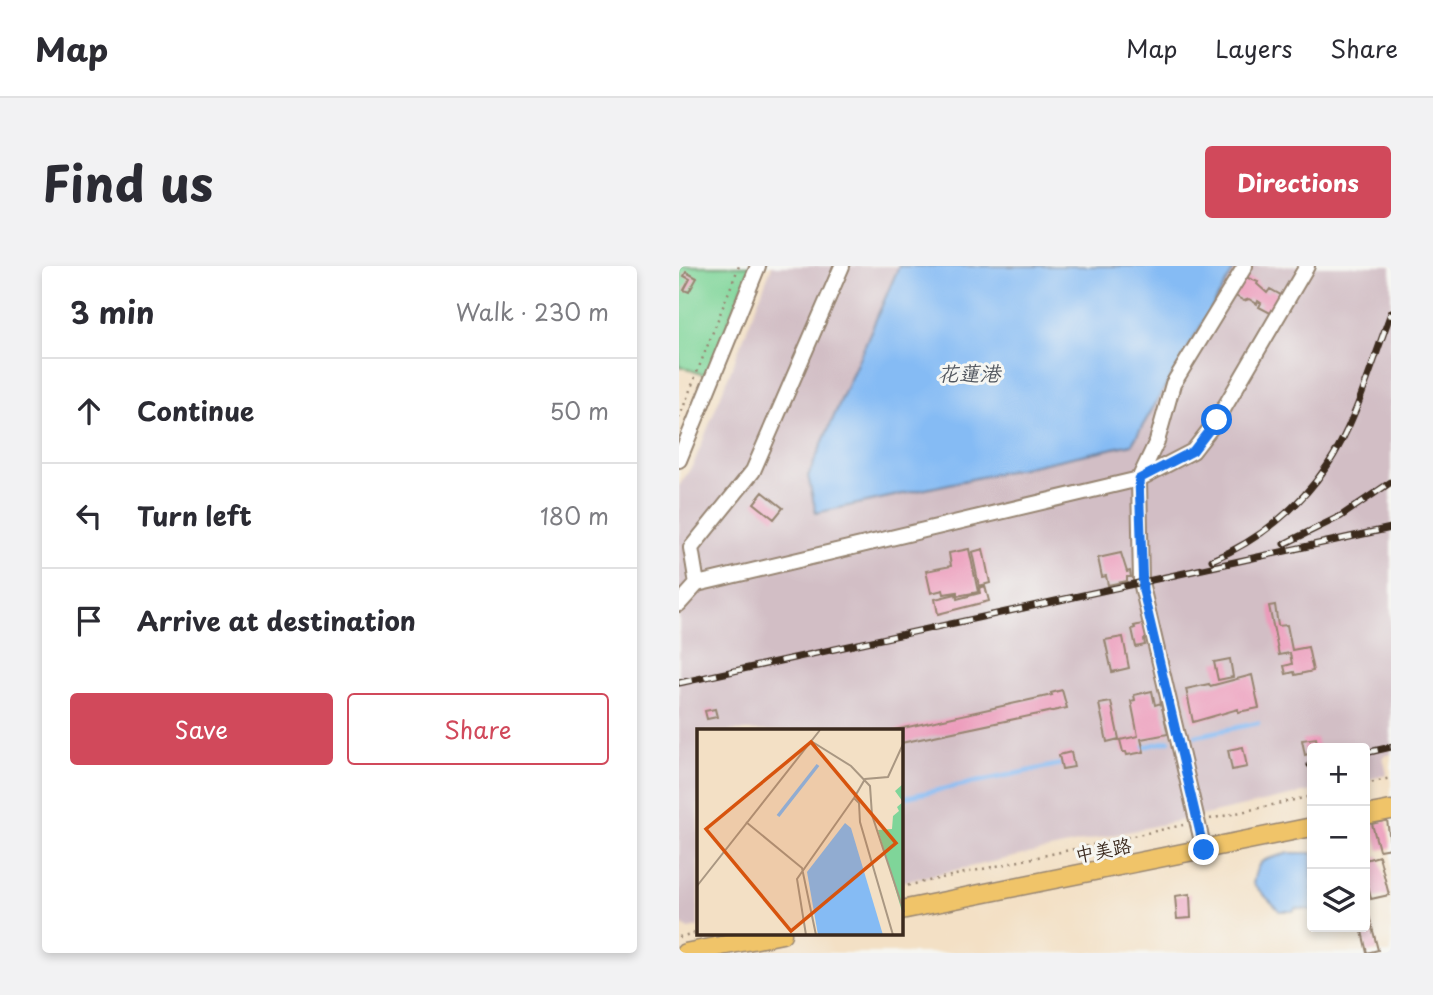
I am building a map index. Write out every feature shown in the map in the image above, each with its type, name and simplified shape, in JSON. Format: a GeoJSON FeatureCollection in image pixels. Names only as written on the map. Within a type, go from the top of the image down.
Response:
{"type":"FeatureCollection","features":[{"type":"Feature","properties":{"kind":"main road"},"geometry":{"type":"LineString","coordinates":[[1370,814],[1391,810]]}},
{"type":"Feature","properties":{"kind":"main road","name":"中美路"},"geometry":{"type":"LineString","coordinates":[[903,910],[1307,828]]}},
{"type":"Feature","properties":{"kind":"main road"},"geometry":{"type":"LineString","coordinates":[[685,953],[772,936]]}},
{"type":"Feature","properties":{"kind":"street"},"geometry":{"type":"LineString","coordinates":[[679,460],[758,266]]}},
{"type":"Feature","properties":{"kind":"street"},"geometry":{"type":"LineString","coordinates":[[697,584],[691,548],[753,471],[842,266]]}},
{"type":"Feature","properties":{"kind":"street"},"geometry":{"type":"LineString","coordinates":[[1204,850],[1143,591],[1139,479],[1157,442],[1173,384],[1244,266]]}},
{"type":"Feature","properties":{"kind":"street"},"geometry":{"type":"LineString","coordinates":[[679,604],[697,584],[1139,479],[1193,451],[1217,420],[1307,266]]}},
{"type":"Feature","properties":{"kind":"path"},"geometry":{"type":"LineString","coordinates":[[679,418],[739,266]]}},
{"type":"Feature","properties":{"kind":"path"},"geometry":{"type":"LineString","coordinates":[[1370,782],[1391,778]]}},
{"type":"Feature","properties":{"kind":"path"},"geometry":{"type":"LineString","coordinates":[[903,887],[1307,797]]}},
{"type":"Feature","properties":{"kind":"path"},"geometry":{"type":"LineString","coordinates":[[679,937],[697,932]]}},
{"type":"Feature","properties":{"kind":"shaded area"},"geometry":{"type":"Polygon","coordinates":[[[772,266],[899,266],[809,475],[1132,444],[1236,266],[1391,266],[1391,754],[1383,756],[1387,775],[1370,779],[1370,743],[1307,743],[1307,792],[903,882],[903,729],[697,729],[697,927],[688,929],[679,922],[679,486],[694,463],[772,266]]]}},
{"type":"Feature","properties":{"kind":"green space"},"geometry":{"type":"Polygon","coordinates":[[[679,266],[751,266],[707,376],[679,366],[679,266]]]}},
{"type":"Feature","properties":{"kind":"water","name":"花蓮港"},"geometry":{"type":"Polygon","coordinates":[[[899,266],[1236,266],[1132,444],[816,513],[808,476],[899,266]]]}},
{"type":"Feature","properties":{"kind":"water"},"geometry":{"type":"Polygon","coordinates":[[[1289,853],[1307,853],[1307,909],[1280,911],[1253,884],[1257,868],[1268,859],[1289,853]]]}},
{"type":"Feature","properties":{"kind":"building"},"geometry":{"type":"Polygon","coordinates":[[[686,272],[697,278],[689,292],[684,290],[690,279],[684,276],[686,272]]]}},
{"type":"Feature","properties":{"kind":"building"},"geometry":{"type":"Polygon","coordinates":[[[1243,276],[1258,282],[1267,293],[1270,289],[1286,298],[1276,316],[1259,307],[1261,303],[1258,301],[1257,304],[1249,299],[1244,301],[1232,294],[1243,276]]]}},
{"type":"Feature","properties":{"kind":"building"},"geometry":{"type":"Polygon","coordinates":[[[763,492],[783,508],[774,519],[754,503],[763,492]]]}},
{"type":"Feature","properties":{"kind":"building"},"geometry":{"type":"Polygon","coordinates":[[[969,549],[978,592],[957,596],[957,592],[944,594],[943,590],[931,593],[926,571],[951,566],[949,553],[969,549]]]}},
{"type":"Feature","properties":{"kind":"building"},"geometry":{"type":"Polygon","coordinates":[[[983,549],[990,583],[979,586],[972,552],[983,549]]]}},
{"type":"Feature","properties":{"kind":"building"},"geometry":{"type":"Polygon","coordinates":[[[1121,553],[1131,577],[1127,577],[1127,581],[1108,585],[1106,576],[1102,577],[1098,558],[1121,553]]]}},
{"type":"Feature","properties":{"kind":"building"},"geometry":{"type":"Polygon","coordinates":[[[985,586],[989,601],[938,614],[935,599],[956,594],[957,599],[980,593],[979,588],[985,586]]]}},
{"type":"Feature","properties":{"kind":"building"},"geometry":{"type":"Polygon","coordinates":[[[1275,605],[1278,626],[1287,625],[1292,650],[1308,647],[1313,671],[1286,674],[1284,666],[1292,664],[1290,653],[1279,655],[1269,606],[1275,605]]]}},
{"type":"Feature","properties":{"kind":"building"},"geometry":{"type":"Polygon","coordinates":[[[1147,623],[1150,638],[1144,639],[1145,645],[1136,647],[1132,629],[1147,623]]]}},
{"type":"Feature","properties":{"kind":"building"},"geometry":{"type":"Polygon","coordinates":[[[1123,637],[1129,668],[1112,672],[1105,640],[1123,637]]]}},
{"type":"Feature","properties":{"kind":"building"},"geometry":{"type":"Polygon","coordinates":[[[1230,659],[1233,677],[1218,680],[1214,662],[1230,659]]]}},
{"type":"Feature","properties":{"kind":"building"},"geometry":{"type":"Polygon","coordinates":[[[1252,675],[1259,708],[1238,712],[1238,709],[1193,722],[1186,689],[1252,675]]]}},
{"type":"Feature","properties":{"kind":"building"},"geometry":{"type":"Polygon","coordinates":[[[1062,690],[1067,708],[903,743],[903,729],[899,729],[1052,695],[1051,693],[1062,690]]]}},
{"type":"Feature","properties":{"kind":"building"},"geometry":{"type":"Polygon","coordinates":[[[1152,691],[1155,705],[1161,703],[1168,734],[1141,739],[1144,752],[1127,755],[1123,752],[1120,740],[1138,736],[1131,701],[1135,700],[1134,695],[1152,691]]]}},
{"type":"Feature","properties":{"kind":"building"},"geometry":{"type":"Polygon","coordinates":[[[1111,702],[1119,739],[1107,742],[1099,704],[1111,702]]]}},
{"type":"Feature","properties":{"kind":"building"},"geometry":{"type":"Polygon","coordinates":[[[715,709],[717,717],[707,719],[705,711],[715,709]]]}},
{"type":"Feature","properties":{"kind":"building"},"geometry":{"type":"Polygon","coordinates":[[[1316,738],[1317,743],[1307,743],[1305,755],[1302,740],[1316,738]]]}},
{"type":"Feature","properties":{"kind":"building"},"geometry":{"type":"Polygon","coordinates":[[[1243,747],[1247,767],[1232,770],[1228,750],[1243,747]]]}},
{"type":"Feature","properties":{"kind":"building"},"geometry":{"type":"Polygon","coordinates":[[[1071,752],[1074,767],[1062,769],[1059,755],[1071,752]]]}},
{"type":"Feature","properties":{"kind":"building"},"geometry":{"type":"Polygon","coordinates":[[[1387,820],[1391,848],[1379,850],[1372,824],[1387,820]]]}},
{"type":"Feature","properties":{"kind":"building"},"geometry":{"type":"Polygon","coordinates":[[[1379,856],[1389,895],[1371,899],[1370,859],[1379,856]]]}},
{"type":"Feature","properties":{"kind":"building"},"geometry":{"type":"Polygon","coordinates":[[[1190,894],[1191,918],[1177,919],[1175,896],[1190,894]]]}},
{"type":"Feature","properties":{"kind":"building"},"geometry":{"type":"Polygon","coordinates":[[[1370,920],[1378,950],[1367,953],[1362,932],[1370,932],[1370,920]]]}},
{"type":"Feature","properties":{"kind":"waterway"},"geometry":{"type":"LineString","coordinates":[[1196,736],[1258,723]]}},
{"type":"Feature","properties":{"kind":"waterway"},"geometry":{"type":"LineString","coordinates":[[1143,747],[1169,741]]}},
{"type":"Feature","properties":{"kind":"waterway"},"geometry":{"type":"LineString","coordinates":[[903,798],[1061,764]]}},
{"type":"Feature","properties":{"kind":"railway"},"geometry":{"type":"LineString","coordinates":[[1212,560],[1245,543],[1276,522],[1304,496],[1327,466],[1363,392],[1391,313]]}},
{"type":"Feature","properties":{"kind":"railway"},"geometry":{"type":"LineString","coordinates":[[1284,544],[1341,516],[1391,482]]}},
{"type":"Feature","properties":{"kind":"railway"},"geometry":{"type":"LineString","coordinates":[[679,683],[1391,528]]}},
{"type":"Feature","properties":{"kind":"railway"},"geometry":{"type":"LineString","coordinates":[[1370,752],[1391,747]]}},
{"type":"Feature","properties":{"kind":"route"},"geometry":{"type":"LineString","coordinates":[[1204,850],[1141,582],[1139,479],[1193,451],[1217,420]]}}]}
